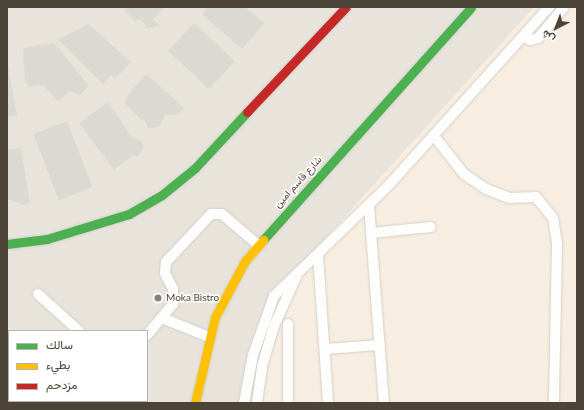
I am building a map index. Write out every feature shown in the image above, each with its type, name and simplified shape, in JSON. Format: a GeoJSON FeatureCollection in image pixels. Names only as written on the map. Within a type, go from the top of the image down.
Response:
{"type":"FeatureCollection","features":[{"type":"Feature","properties":{"kind":"main road"},"geometry":{"type":"LineString","coordinates":[[7,244],[47,239],[91,228],[129,214],[164,194],[200,163],[346,7]]}},
{"type":"Feature","properties":{"kind":"main road","name":"شارع قاسم امين"},"geometry":{"type":"LineString","coordinates":[[195,403],[209,338],[226,293],[257,244],[471,7]]}},
{"type":"Feature","properties":{"kind":"lane"},"geometry":{"type":"LineString","coordinates":[[244,403],[253,355],[267,309],[274,296],[296,277],[369,205],[434,136],[549,7]]}},
{"type":"Feature","properties":{"kind":"lane"},"geometry":{"type":"LineString","coordinates":[[524,36],[530,40],[538,38],[564,7]]}},
{"type":"Feature","properties":{"kind":"lane"},"geometry":{"type":"LineString","coordinates":[[434,136],[464,174],[509,198],[536,197],[552,218],[558,244],[554,403]]}},
{"type":"Feature","properties":{"kind":"lane"},"geometry":{"type":"LineString","coordinates":[[369,205],[384,403]]}},
{"type":"Feature","properties":{"kind":"lane"},"geometry":{"type":"LineString","coordinates":[[148,334],[162,318],[174,299],[165,273],[166,262],[211,214],[222,214],[257,244]]}},
{"type":"Feature","properties":{"kind":"lane"},"geometry":{"type":"LineString","coordinates":[[371,233],[431,227]]}},
{"type":"Feature","properties":{"kind":"lane"},"geometry":{"type":"LineString","coordinates":[[318,255],[328,403]]}},
{"type":"Feature","properties":{"kind":"lane"},"geometry":{"type":"LineString","coordinates":[[257,403],[262,366],[274,326],[296,277]]}},
{"type":"Feature","properties":{"kind":"lane"},"geometry":{"type":"LineString","coordinates":[[38,294],[78,330]]}},
{"type":"Feature","properties":{"kind":"lane"},"geometry":{"type":"LineString","coordinates":[[162,318],[209,338]]}},
{"type":"Feature","properties":{"kind":"lane"},"geometry":{"type":"LineString","coordinates":[[288,324],[288,403]]}},
{"type":"Feature","properties":{"kind":"lane"},"geometry":{"type":"LineString","coordinates":[[325,348],[380,345]]}},
{"type":"Feature","properties":{"kind":"shaded area"},"geometry":{"type":"Polygon","coordinates":[[[7,7],[577,7],[577,403],[73,403],[72,402],[148,402],[148,330],[8,330],[7,346],[7,7]]]}},
{"type":"Feature","properties":{"kind":"shaded area"},"geometry":{"type":"Polygon","coordinates":[[[534,7],[577,7],[577,403],[243,403],[270,300],[534,7]]]}},
{"type":"Feature","properties":{"kind":"building"},"geometry":{"type":"Polygon","coordinates":[[[127,7],[165,7],[153,19],[160,26],[144,29],[146,25],[139,19],[136,22],[125,11],[127,7]]]}},
{"type":"Feature","properties":{"kind":"building"},"geometry":{"type":"Polygon","coordinates":[[[208,7],[245,7],[264,23],[242,49],[202,14],[208,7]]]}},
{"type":"Feature","properties":{"kind":"building"},"geometry":{"type":"Polygon","coordinates":[[[194,23],[235,61],[209,89],[168,51],[194,23]]]}},
{"type":"Feature","properties":{"kind":"building"},"geometry":{"type":"Polygon","coordinates":[[[88,24],[131,62],[115,79],[111,75],[103,84],[58,40],[88,24]]]}},
{"type":"Feature","properties":{"kind":"building"},"geometry":{"type":"Polygon","coordinates":[[[54,43],[89,86],[80,95],[70,91],[58,101],[43,85],[29,87],[25,82],[23,48],[54,43]]]}},
{"type":"Feature","properties":{"kind":"building"},"geometry":{"type":"Polygon","coordinates":[[[7,61],[17,116],[7,117],[7,61]]]}},
{"type":"Feature","properties":{"kind":"building"},"geometry":{"type":"Polygon","coordinates":[[[146,74],[184,108],[179,114],[165,115],[159,127],[148,128],[144,119],[141,120],[125,103],[126,97],[146,74]]]}},
{"type":"Feature","properties":{"kind":"building"},"geometry":{"type":"Polygon","coordinates":[[[108,102],[132,137],[142,141],[143,149],[138,156],[133,155],[114,170],[79,123],[108,102]]]}},
{"type":"Feature","properties":{"kind":"building"},"geometry":{"type":"Polygon","coordinates":[[[67,121],[92,187],[59,200],[33,134],[67,121]]]}},
{"type":"Feature","properties":{"kind":"building"},"geometry":{"type":"Polygon","coordinates":[[[21,148],[30,203],[24,205],[7,199],[7,149],[21,148]]]}},
{"type":"Feature","properties":{"kind":"traffic: fast"},"geometry":{"type":"LineString","coordinates":[[263,240],[471,7]]}},
{"type":"Feature","properties":{"kind":"traffic: fast"},"geometry":{"type":"LineString","coordinates":[[7,244],[47,239],[129,214],[163,194],[195,168],[247,112]]}},
{"type":"Feature","properties":{"kind":"traffic: slow"},"geometry":{"type":"LineString","coordinates":[[195,403],[215,317],[245,261],[263,240]]}},
{"type":"Feature","properties":{"kind":"traffic: jam"},"geometry":{"type":"LineString","coordinates":[[247,112],[346,7]]}},
{"type":"Feature","properties":{"kind":"place","name":"Moka Bistro"},"geometry":{"type":"Point","coordinates":[158,298]}}]}
